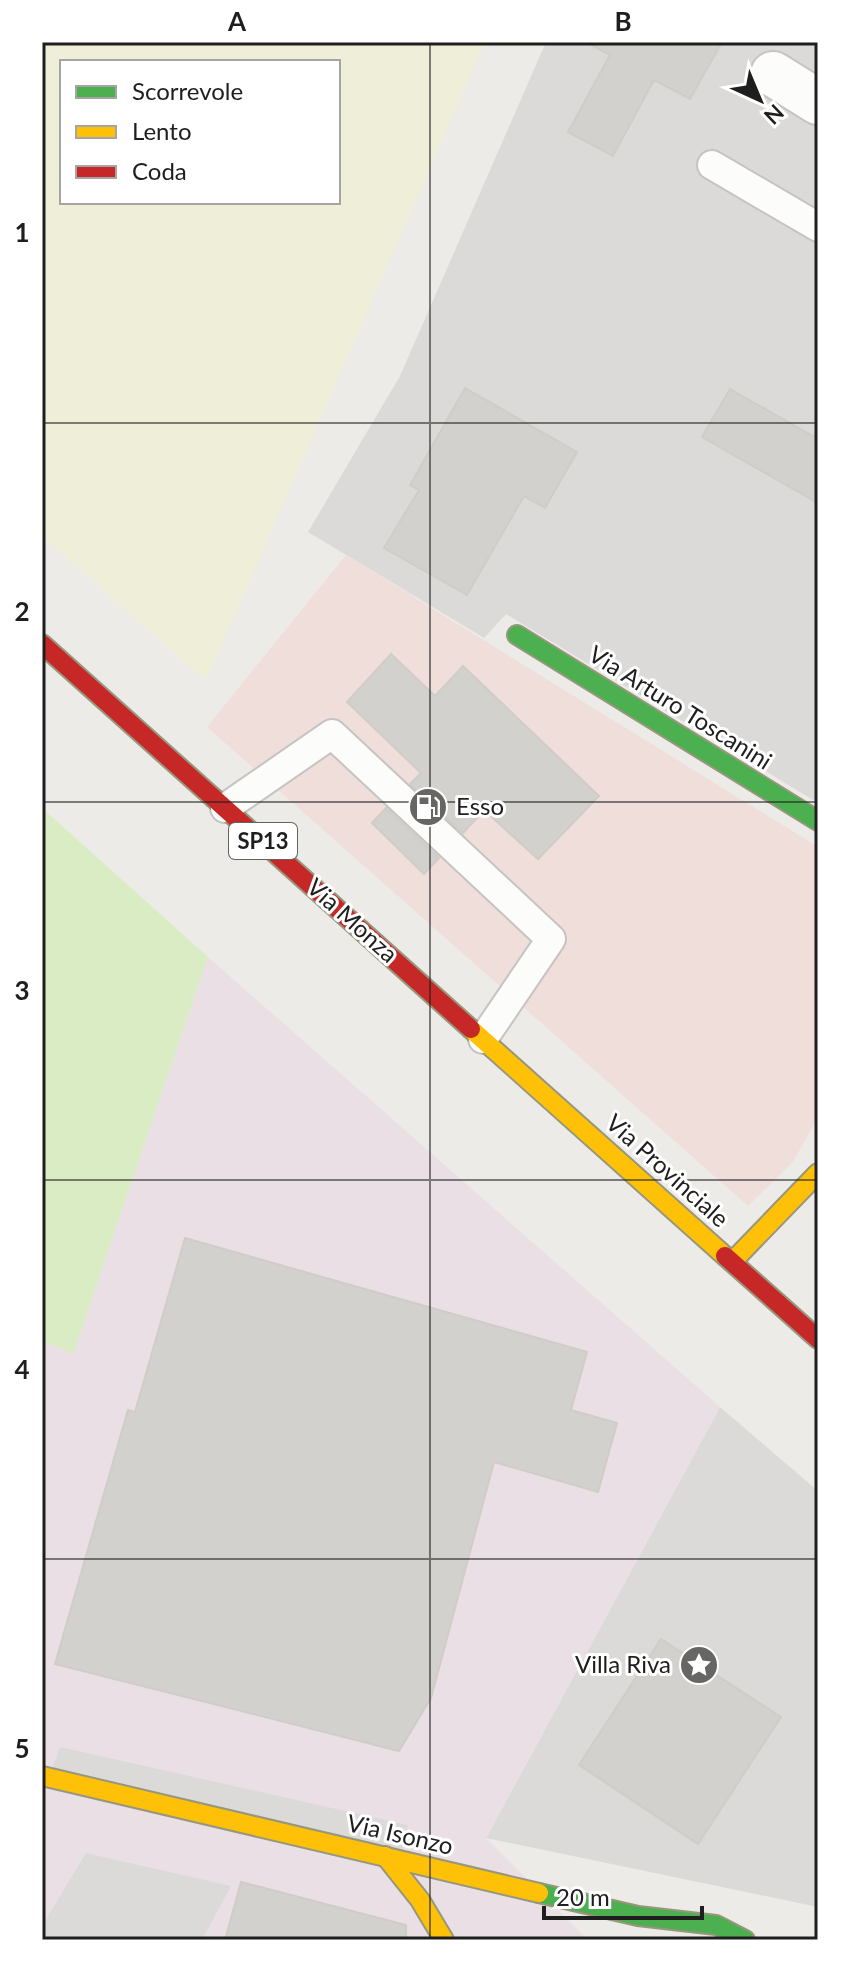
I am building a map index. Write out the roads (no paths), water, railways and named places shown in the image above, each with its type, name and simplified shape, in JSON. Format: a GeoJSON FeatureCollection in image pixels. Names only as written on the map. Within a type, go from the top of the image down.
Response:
{"type":"FeatureCollection","features":[{"type":"Feature","properties":{"kind":"street"},"geometry":{"type":"LineString","coordinates":[[773,74],[818,102]]}},
{"type":"Feature","properties":{"kind":"street","name":"Via Arturo Toscanini"},"geometry":{"type":"LineString","coordinates":[[517,635],[818,821]]}},
{"type":"Feature","properties":{"kind":"street","name":"Via Monza"},"geometry":{"type":"LineString","coordinates":[[42,644],[483,1039]]}},
{"type":"Feature","properties":{"kind":"street","name":"Via Provinciale"},"geometry":{"type":"LineString","coordinates":[[483,1039],[818,1339]]}},
{"type":"Feature","properties":{"kind":"street"},"geometry":{"type":"LineString","coordinates":[[732,1262],[817,1176]]}},
{"type":"Feature","properties":{"kind":"street","name":"Via Isonzo"},"geometry":{"type":"LineString","coordinates":[[42,1776],[638,1916],[716,1925],[745,1940]]}},
{"type":"Feature","properties":{"kind":"street"},"geometry":{"type":"LineString","coordinates":[[385,1856],[420,1900],[444,1940]]}},
{"type":"Feature","properties":{"kind":"street"},"geometry":{"type":"LineString","coordinates":[[638,1916],[672,1940]]}},
{"type":"Feature","properties":{"kind":"lane"},"geometry":{"type":"LineString","coordinates":[[712,165],[818,227]]}},
{"type":"Feature","properties":{"kind":"lane"},"geometry":{"type":"LineString","coordinates":[[225,808],[332,734],[551,939],[483,1039]]}},
{"type":"Feature","properties":{"kind":"lane"},"geometry":{"type":"LineString","coordinates":[[716,1925],[771,1940]]}},
{"type":"Feature","properties":{"kind":"place","name":"Esso"},"geometry":{"type":"Point","coordinates":[428,807]}},
{"type":"Feature","properties":{"kind":"place","name":"Villa Riva"},"geometry":{"type":"Point","coordinates":[699,1665]}}]}
